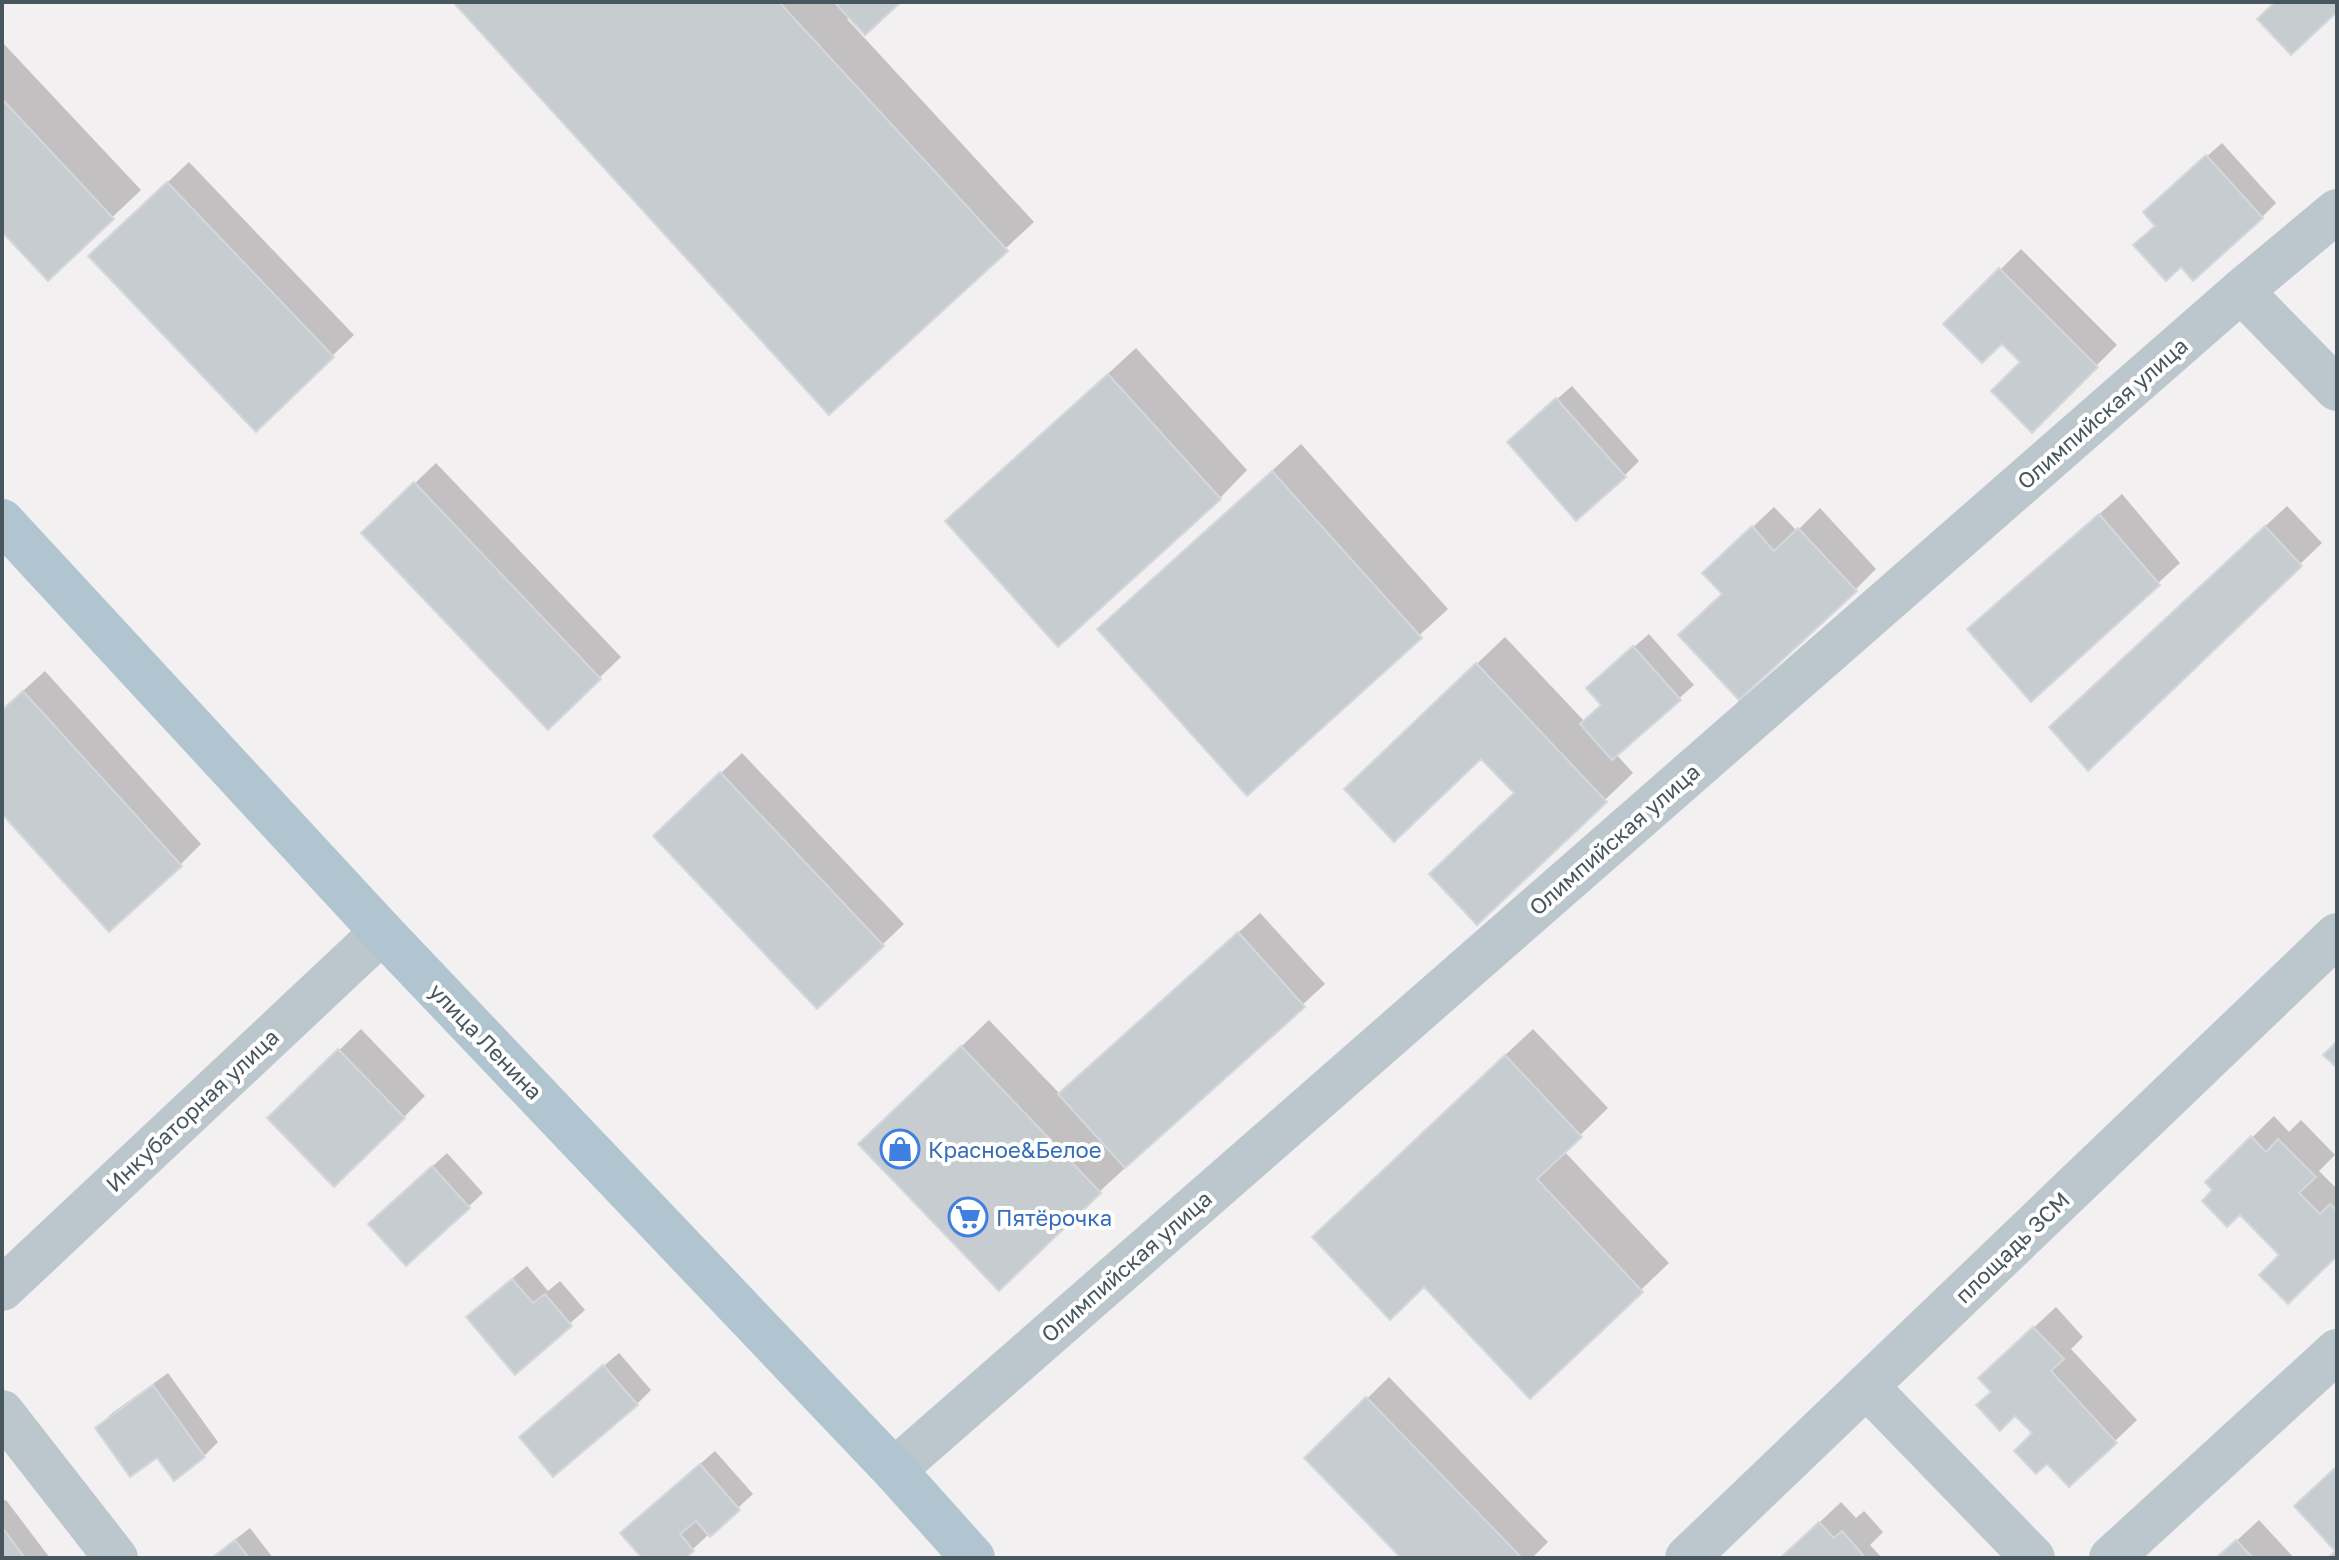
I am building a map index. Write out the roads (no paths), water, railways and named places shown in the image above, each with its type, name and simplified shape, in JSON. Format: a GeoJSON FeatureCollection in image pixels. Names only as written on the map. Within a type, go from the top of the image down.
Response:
{"type":"FeatureCollection","features":[{"type":"Feature","properties":{"kind":"main road","name":"улица Ленина"},"geometry":{"type":"LineString","coordinates":[[2,521],[382,932],[894,1470],[973,1558]]}},
{"type":"Feature","properties":{"kind":"street","name":"Олимпийская улица"},"geometry":{"type":"LineString","coordinates":[[894,1470],[2241,291],[2337,211]]}},
{"type":"Feature","properties":{"kind":"street"},"geometry":{"type":"LineString","coordinates":[[2241,291],[2337,389]]}},
{"type":"Feature","properties":{"kind":"street","name":"Инкубаторная улица"},"geometry":{"type":"LineString","coordinates":[[2,1289],[382,932]]}},
{"type":"Feature","properties":{"kind":"street","name":"площадь ЗСМ"},"geometry":{"type":"LineString","coordinates":[[1687,1558],[2337,935]]}},
{"type":"Feature","properties":{"kind":"street"},"geometry":{"type":"LineString","coordinates":[[2111,1558],[2337,1351]]}},
{"type":"Feature","properties":{"kind":"street"},"geometry":{"type":"LineString","coordinates":[[1866,1386],[2033,1558]]}},
{"type":"Feature","properties":{"kind":"street"},"geometry":{"type":"LineString","coordinates":[[2,1412],[116,1558]]}},
{"type":"Feature","properties":{"kind":"place","name":"Красное&Белое"},"geometry":{"type":"Point","coordinates":[900,1149]}},
{"type":"Feature","properties":{"kind":"place","name":"Пятёрочка"},"geometry":{"type":"Point","coordinates":[968,1217]}}]}
